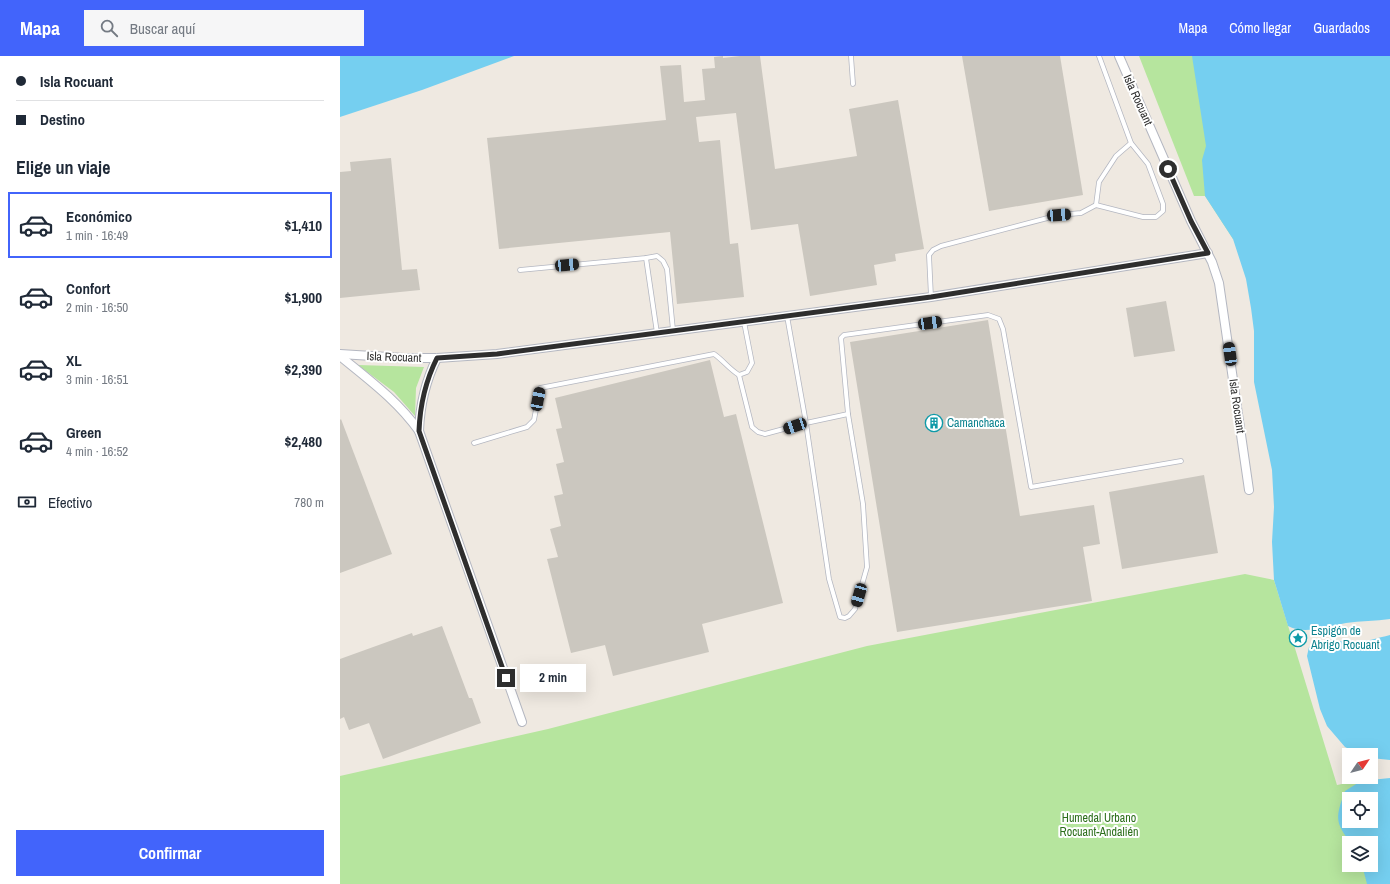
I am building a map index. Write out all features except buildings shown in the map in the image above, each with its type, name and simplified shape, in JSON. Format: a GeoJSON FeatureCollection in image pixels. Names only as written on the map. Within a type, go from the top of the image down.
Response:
{"type":"FeatureCollection","features":[{"type":"Feature","properties":{"kind":"street","name":"Isla Rocuant"},"geometry":{"type":"LineString","coordinates":[[1119,56],[1191,221],[1208,253],[1219,283],[1250,490]]}},
{"type":"Feature","properties":{"kind":"street","name":"Isla Rocuant"},"geometry":{"type":"LineString","coordinates":[[340,355],[437,358],[497,354],[931,297],[1208,253]]}},
{"type":"Feature","properties":{"kind":"street"},"geometry":{"type":"LineString","coordinates":[[340,355],[394,402],[419,431],[522,722]]}},
{"type":"Feature","properties":{"kind":"street"},"geometry":{"type":"LineString","coordinates":[[419,431],[420,410],[424,389],[437,358]]}},
{"type":"Feature","properties":{"kind":"lane"},"geometry":{"type":"LineString","coordinates":[[851,56],[853,84]]}},
{"type":"Feature","properties":{"kind":"lane"},"geometry":{"type":"LineString","coordinates":[[931,297],[929,255],[933,250],[941,246],[1059,215],[1081,213],[1096,205],[1143,217],[1156,217],[1163,211],[1163,204],[1148,164],[1131,143],[1099,56]]}},
{"type":"Feature","properties":{"kind":"lane"},"geometry":{"type":"LineString","coordinates":[[1096,205],[1099,182],[1116,156],[1131,143]]}},
{"type":"Feature","properties":{"kind":"lane"},"geometry":{"type":"LineString","coordinates":[[520,270],[657,256],[667,269],[674,330]]}},
{"type":"Feature","properties":{"kind":"lane"},"geometry":{"type":"LineString","coordinates":[[646,258],[657,333]]}},
{"type":"Feature","properties":{"kind":"lane"},"geometry":{"type":"LineString","coordinates":[[787,316],[806,423],[829,579],[840,617],[845,618],[849,616],[855,609],[867,567],[863,504],[848,414],[841,338],[844,335],[988,315],[999,319],[1003,329],[1031,487],[1180,461]]}},
{"type":"Feature","properties":{"kind":"lane"},"geometry":{"type":"LineString","coordinates":[[739,375],[746,372],[752,362],[744,321]]}},
{"type":"Feature","properties":{"kind":"lane"},"geometry":{"type":"LineString","coordinates":[[474,443],[527,427],[534,420],[540,388],[714,354],[721,358],[731,370],[739,375],[752,427],[758,432],[765,434],[848,414]]}},
{"type":"Feature","properties":{"kind":"green space"},"geometry":{"type":"Polygon","coordinates":[[[1139,56],[1300,56],[1233,239],[1205,196],[1194,196],[1139,56]]]}},
{"type":"Feature","properties":{"kind":"green space"},"geometry":{"type":"Polygon","coordinates":[[[358,365],[424,367],[416,388],[415,416],[394,392],[358,365]]]}},
{"type":"Feature","properties":{"kind":"green space","name":"Humedal Urbano Rocuant-Andalién"},"geometry":{"type":"Polygon","coordinates":[[[1245,574],[1274,580],[1337,785],[1378,784],[1378,781],[1390,780],[1390,884],[340,884],[340,776],[548,729],[867,646],[1245,574]]]}},
{"type":"Feature","properties":{"kind":"water"},"geometry":{"type":"Polygon","coordinates":[[[340,56],[514,56],[422,90],[340,117],[340,56]]]}},
{"type":"Feature","properties":{"kind":"water"},"geometry":{"type":"Polygon","coordinates":[[[1192,56],[1390,56],[1390,619],[1346,623],[1309,630],[1294,629],[1288,626],[1274,580],[1272,542],[1274,507],[1272,470],[1254,382],[1254,331],[1251,308],[1246,279],[1233,239],[1205,196],[1202,160],[1206,146],[1192,56]]]}},
{"type":"Feature","properties":{"kind":"water"},"geometry":{"type":"Polygon","coordinates":[[[1390,635],[1390,760],[1378,759],[1378,748],[1345,747],[1327,726],[1320,709],[1307,656],[1309,647],[1315,644],[1331,641],[1353,642],[1372,640],[1390,635]]]}},
{"type":"Feature","properties":{"kind":"water"},"geometry":{"type":"Polygon","coordinates":[[[1390,778],[1390,884],[1367,884],[1364,872],[1378,872],[1378,836],[1345,836],[1339,824],[1338,818],[1342,801],[1342,828],[1378,828],[1378,792],[1345,791],[1356,784],[1378,784],[1378,779],[1390,778]]]}},
{"type":"Feature","properties":{"kind":"place","name":"Camanchaca"},"geometry":{"type":"Point","coordinates":[934,423]}},
{"type":"Feature","properties":{"kind":"place","name":"Espigón de Abrigo Rocuant"},"geometry":{"type":"Point","coordinates":[1298,638]}},
{"type":"Feature","properties":{"kind":"route"},"geometry":{"type":"LineString","coordinates":[[506,678],[419,431],[419,417],[424,389],[437,358],[497,354],[931,297],[1208,253],[1191,221],[1168,169]]}}]}
